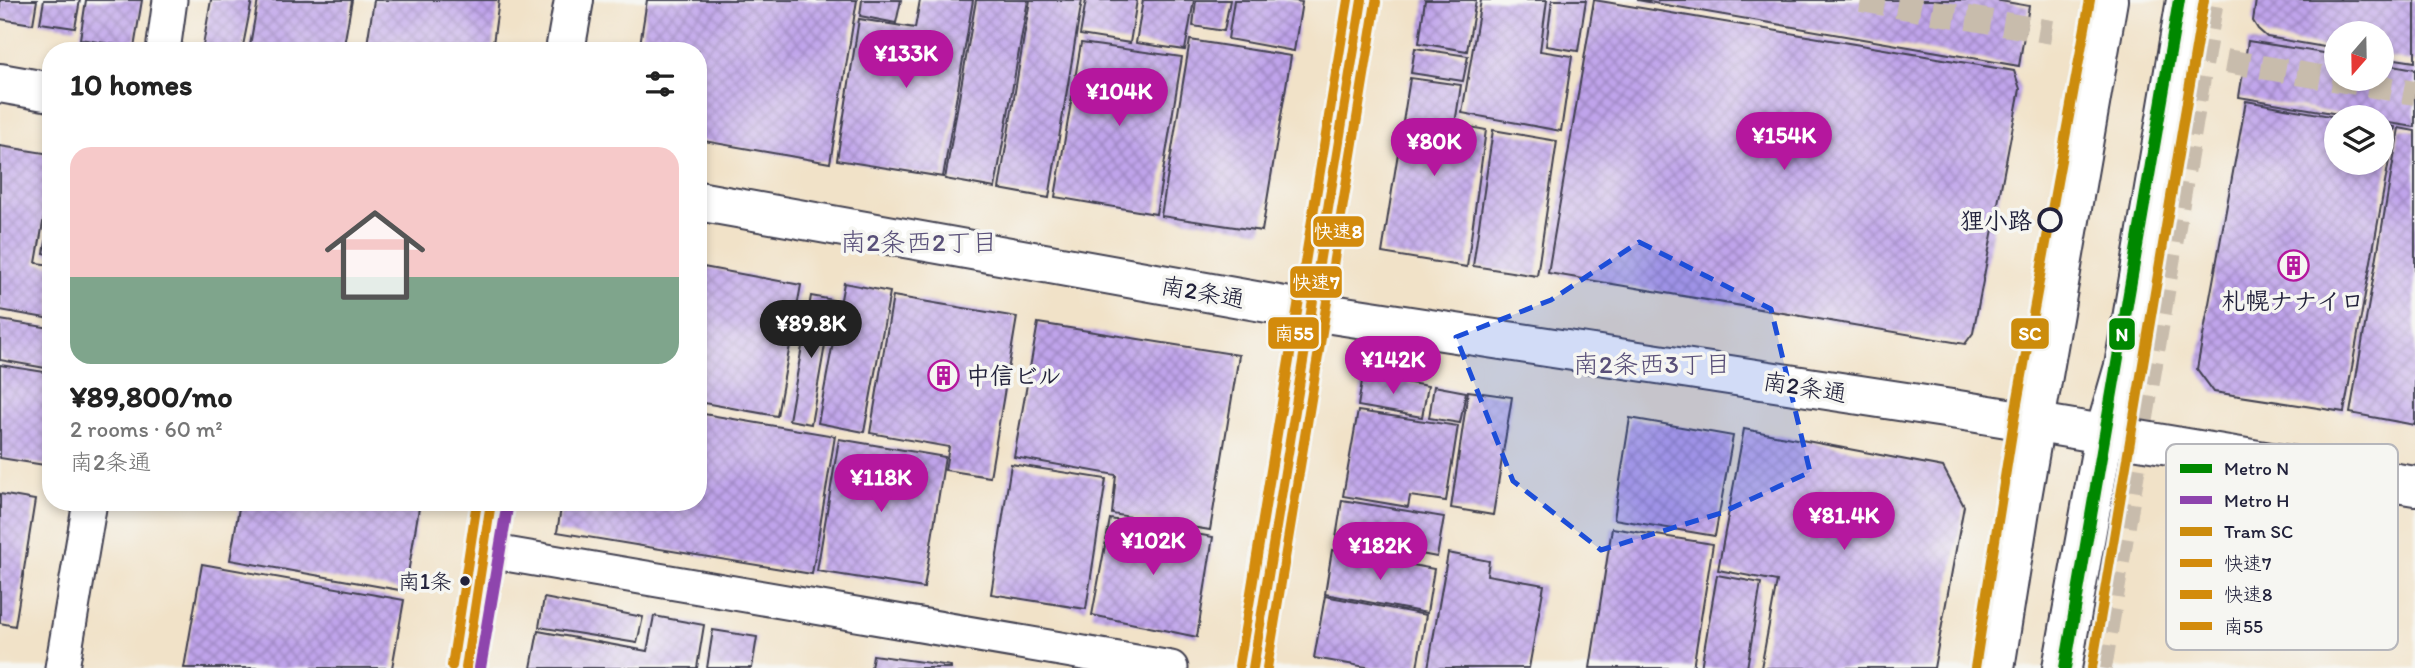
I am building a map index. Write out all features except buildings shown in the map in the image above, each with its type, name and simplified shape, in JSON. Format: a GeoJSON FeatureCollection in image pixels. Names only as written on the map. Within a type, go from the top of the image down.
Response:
{"type":"FeatureCollection","features":[{"type":"Feature","properties":{"kind":"main road"},"geometry":{"type":"LineString","coordinates":[[567,42],[574,0]]}},
{"type":"Feature","properties":{"kind":"main road"},"geometry":{"type":"LineString","coordinates":[[1253,668],[1362,0]]}},
{"type":"Feature","properties":{"kind":"main road"},"geometry":{"type":"LineString","coordinates":[[1995,668],[2108,0]]}},
{"type":"Feature","properties":{"kind":"main road"},"geometry":{"type":"LineString","coordinates":[[2063,668],[2104,435],[2124,366],[2186,0]]}},
{"type":"Feature","properties":{"kind":"main road"},"geometry":{"type":"LineString","coordinates":[[0,83],[42,90]]}},
{"type":"Feature","properties":{"kind":"main road","name":"南2条通"},"geometry":{"type":"LineString","coordinates":[[707,203],[1312,311],[2166,445]]}},
{"type":"Feature","properties":{"kind":"main road"},"geometry":{"type":"LineString","coordinates":[[466,668],[490,511]]}},
{"type":"Feature","properties":{"kind":"street"},"geometry":{"type":"LineString","coordinates":[[164,42],[170,0]]}},
{"type":"Feature","properties":{"kind":"street"},"geometry":{"type":"LineString","coordinates":[[62,668],[88,511]]}},
{"type":"Feature","properties":{"kind":"street"},"geometry":{"type":"LineString","coordinates":[[483,550],[1171,668]]}},
{"type":"Feature","properties":{"kind":"highlighted area"},"geometry":{"type":"Polygon","coordinates":[[[1639,242],[1771,309],[1810,472],[1721,513],[1601,550],[1513,481],[1456,337],[1551,300],[1639,242]]]}},
{"type":"Feature","properties":{"kind":"tunnel"},"geometry":{"type":"LineString","coordinates":[[1861,0],[2052,32]]}},
{"type":"Feature","properties":{"kind":"tunnel"},"geometry":{"type":"LineString","coordinates":[[2100,668],[2212,0]]}},
{"type":"Feature","properties":{"kind":"tunnel"},"geometry":{"type":"LineString","coordinates":[[2226,61],[2415,93]]}},
{"type":"Feature","properties":{"kind":"metro line","name":"N"},"geometry":{"type":"LineString","coordinates":[[2065,668],[2179,0]]}},
{"type":"Feature","properties":{"kind":"metro line","name":"H"},"geometry":{"type":"LineString","coordinates":[[480,668],[506,511]]}},
{"type":"Feature","properties":{"kind":"tram line","name":"SC"},"geometry":{"type":"LineString","coordinates":[[1975,668],[2014,420],[2090,0]]}},
{"type":"Feature","properties":{"kind":"tram line","name":"SC"},"geometry":{"type":"LineString","coordinates":[[2092,668],[2204,0]]}},
{"type":"Feature","properties":{"kind":"transit line","name":"南55"},"geometry":{"type":"LineString","coordinates":[[1239,666],[1348,0]]}},
{"type":"Feature","properties":{"kind":"transit line","name":"快速7"},"geometry":{"type":"LineString","coordinates":[[1253,668],[1362,0]]}},
{"type":"Feature","properties":{"kind":"transit line","name":"快速8"},"geometry":{"type":"LineString","coordinates":[[1267,668],[1376,2]]}},
{"type":"Feature","properties":{"kind":"transit line","name":"南55"},"geometry":{"type":"LineString","coordinates":[[452,666],[476,511]]}},
{"type":"Feature","properties":{"kind":"transit line","name":"快速7"},"geometry":{"type":"LineString","coordinates":[[466,668],[490,511]]}},
{"type":"Feature","properties":{"kind":"transit line","name":"快速8"},"geometry":{"type":"LineString","coordinates":[[480,668],[504,511]]}},
{"type":"Feature","properties":{"kind":"place","name":"狸小路"},"geometry":{"type":"Point","coordinates":[2050,220]}},
{"type":"Feature","properties":{"kind":"place","name":"札幌ナナイロ"},"geometry":{"type":"Point","coordinates":[2293,266]}},
{"type":"Feature","properties":{"kind":"place","name":"中信ビル"},"geometry":{"type":"Point","coordinates":[943,375]}},
{"type":"Feature","properties":{"kind":"place","name":"南1条"},"geometry":{"type":"Point","coordinates":[465,581]}},
{"type":"Feature","properties":{"kind":"district","name":"南2条西2丁目"},"geometry":{"type":"Point","coordinates":[919,242]}},
{"type":"Feature","properties":{"kind":"district","name":"南2条西3丁目"},"geometry":{"type":"Point","coordinates":[1652,364]}}]}
